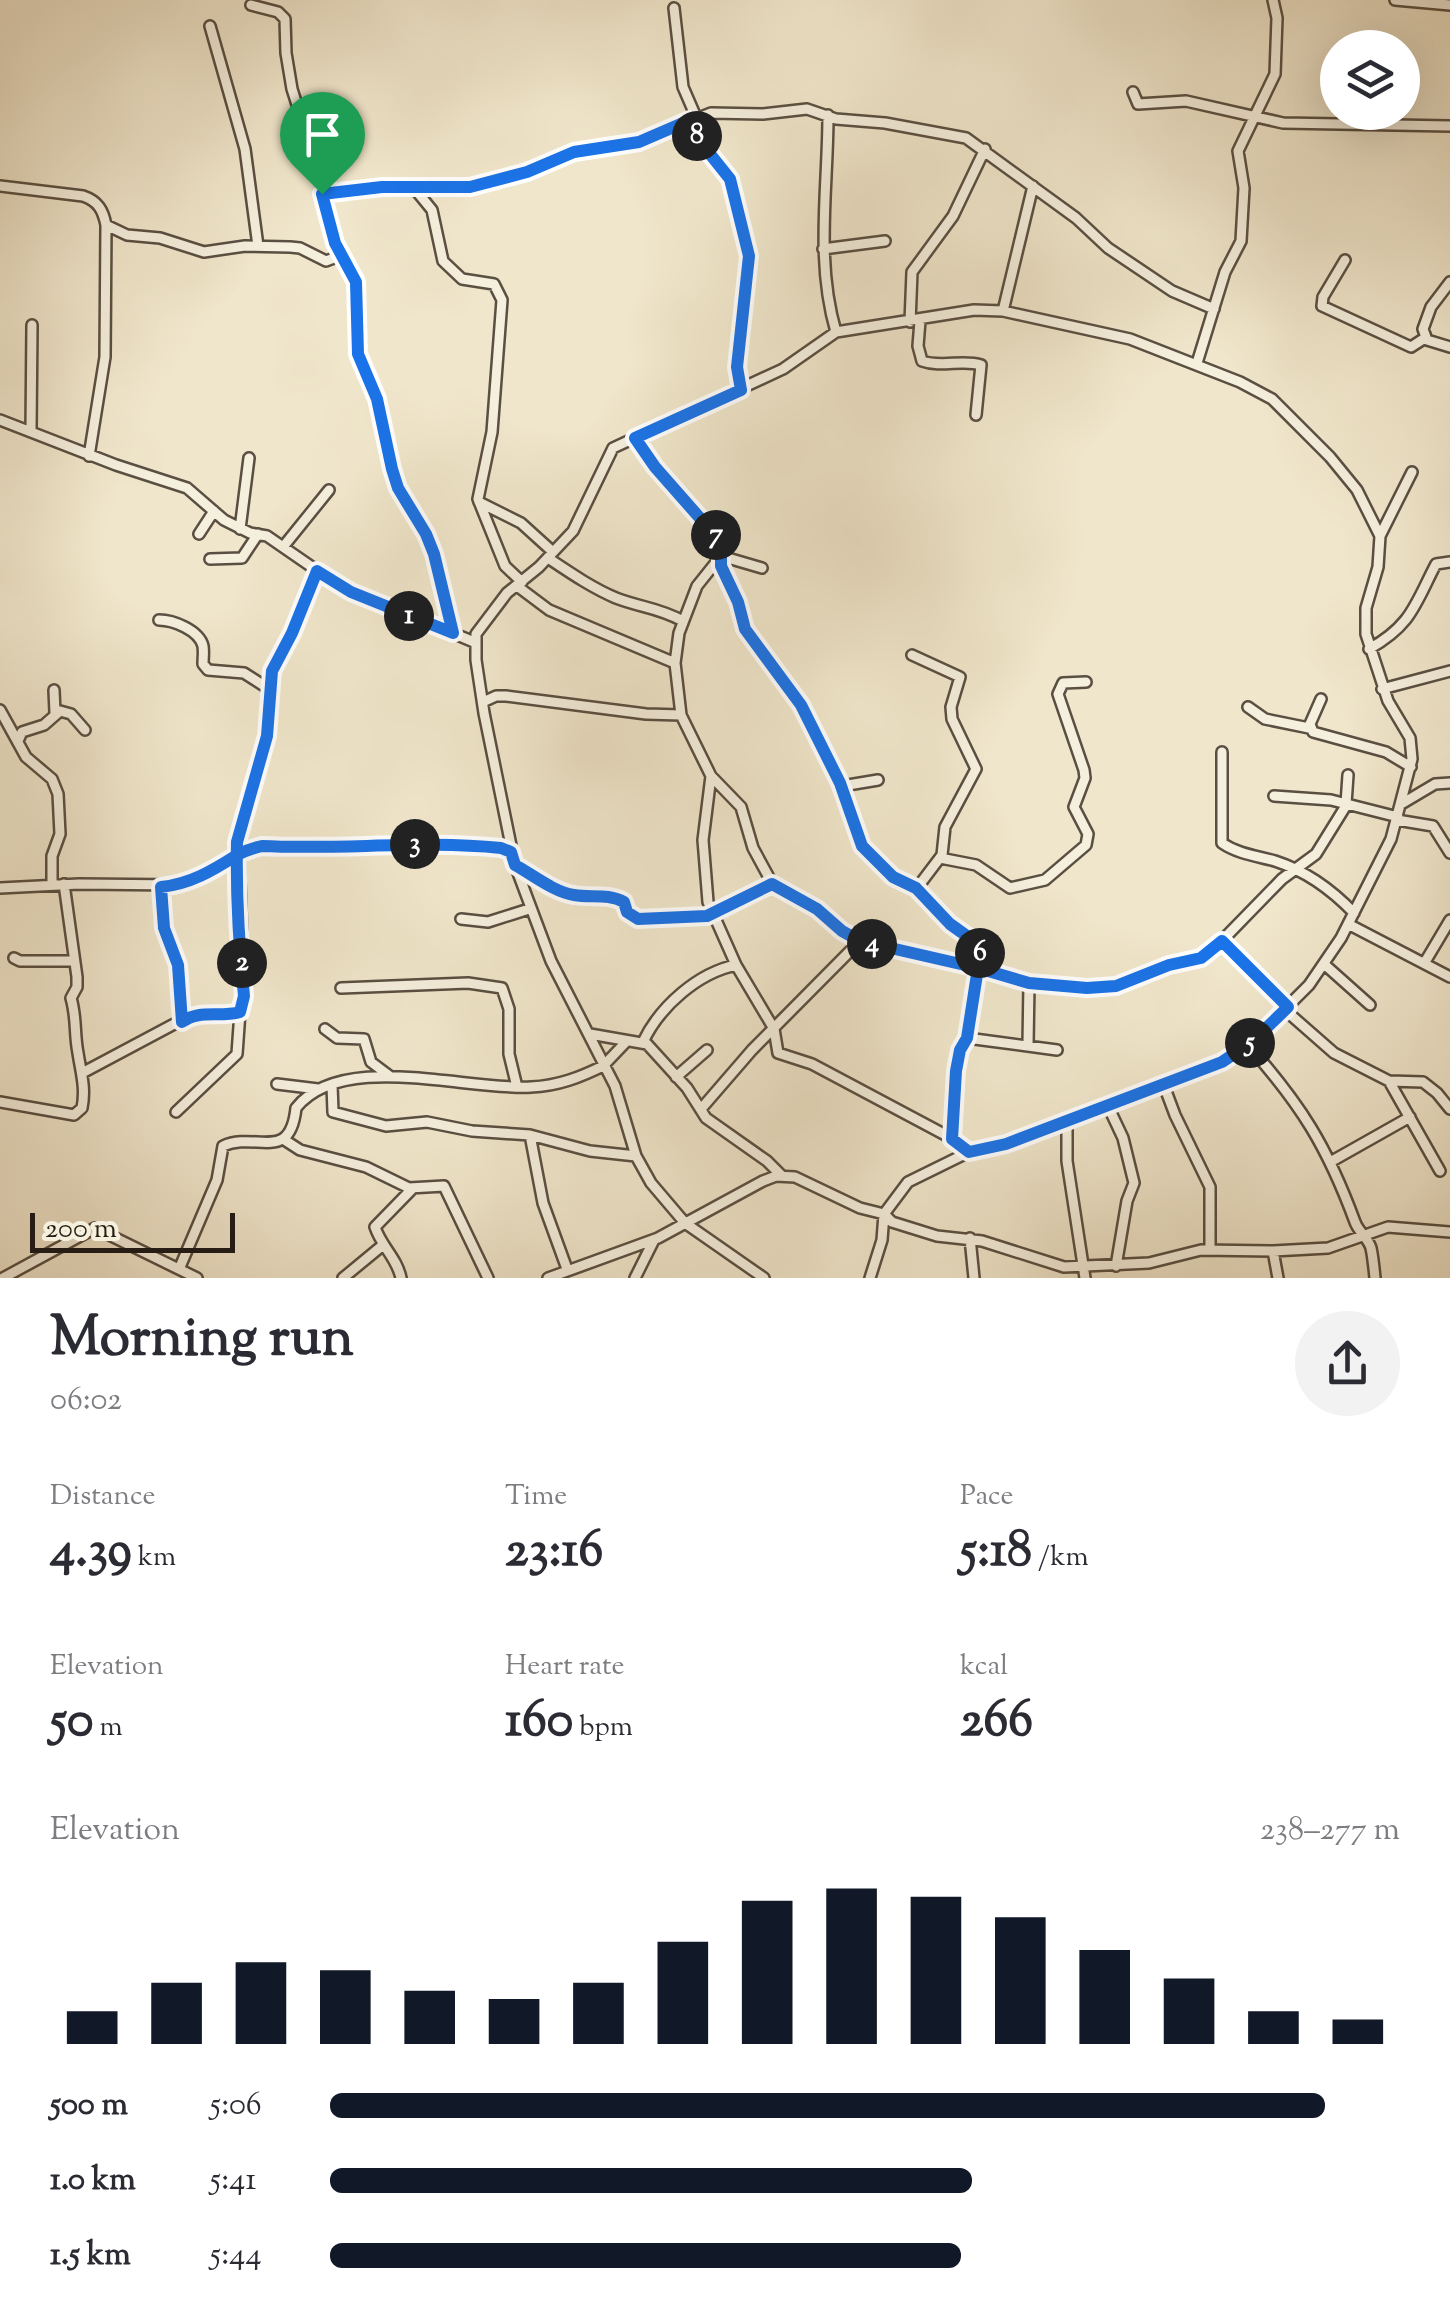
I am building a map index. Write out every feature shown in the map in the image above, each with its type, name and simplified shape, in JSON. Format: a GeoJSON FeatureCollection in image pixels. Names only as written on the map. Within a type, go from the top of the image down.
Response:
{"type":"FeatureCollection","features":[{"type":"Feature","properties":{"kind":"street"},"geometry":{"type":"LineString","coordinates":[[1197,363],[1225,272],[1241,241],[1244,188],[1238,151],[1275,74],[1277,29],[1273,0]]}},
{"type":"Feature","properties":{"kind":"street"},"geometry":{"type":"LineString","coordinates":[[1395,0],[1450,5]]}},
{"type":"Feature","properties":{"kind":"street"},"geometry":{"type":"LineString","coordinates":[[252,4],[278,12],[285,19],[288,74],[335,243],[356,282],[360,363],[377,399],[398,488],[434,554],[453,633]]}},
{"type":"Feature","properties":{"kind":"street"},"geometry":{"type":"LineString","coordinates":[[674,8],[684,87],[693,119],[702,144],[730,179],[749,256],[737,367],[741,390]]}},
{"type":"Feature","properties":{"kind":"street"},"geometry":{"type":"LineString","coordinates":[[210,26],[246,149],[258,246]]}},
{"type":"Feature","properties":{"kind":"street"},"geometry":{"type":"LineString","coordinates":[[1133,92],[1138,104],[1186,100],[1283,123],[1450,126]]}},
{"type":"Feature","properties":{"kind":"street"},"geometry":{"type":"LineString","coordinates":[[322,194],[486,183],[527,172],[574,152],[639,142],[711,112],[763,114],[796,108],[955,134],[984,149],[1076,218],[1108,248],[1172,291],[1214,310]]}},
{"type":"Feature","properties":{"kind":"street"},"geometry":{"type":"LineString","coordinates":[[828,115],[824,282],[836,332]]}},
{"type":"Feature","properties":{"kind":"street"},"geometry":{"type":"LineString","coordinates":[[976,414],[980,366],[974,362],[939,365],[922,361],[912,272],[953,216],[984,149]]}},
{"type":"Feature","properties":{"kind":"street"},"geometry":{"type":"LineString","coordinates":[[0,186],[92,199],[103,211],[105,357],[89,456]]}},
{"type":"Feature","properties":{"kind":"street"},"geometry":{"type":"LineString","coordinates":[[1004,310],[1033,186]]}},
{"type":"Feature","properties":{"kind":"street"},"geometry":{"type":"LineString","coordinates":[[414,188],[432,210],[443,261],[462,279],[494,284],[502,300],[492,432],[478,491],[505,566],[549,610],[675,663]]}},
{"type":"Feature","properties":{"kind":"street"},"geometry":{"type":"LineString","coordinates":[[106,225],[128,235],[160,238],[204,252],[258,246],[300,248],[321,260],[342,255]]}},
{"type":"Feature","properties":{"kind":"street"},"geometry":{"type":"LineString","coordinates":[[823,248],[885,241]]}},
{"type":"Feature","properties":{"kind":"street"},"geometry":{"type":"LineString","coordinates":[[1345,260],[1326,289],[1322,306],[1411,346],[1425,338],[1450,346]]}},
{"type":"Feature","properties":{"kind":"street"},"geometry":{"type":"LineString","coordinates":[[1425,338],[1423,329],[1431,307],[1450,282]]}},
{"type":"Feature","properties":{"kind":"street"},"geometry":{"type":"LineString","coordinates":[[764,1278],[685,1223],[651,1183],[636,1156],[605,1064],[550,960],[529,909],[511,852],[483,702],[474,642],[479,627],[508,593],[574,530],[613,448],[741,390],[836,332],[974,310],[1004,310],[1130,339],[1197,363],[1260,392],[1284,410],[1330,457],[1357,490],[1380,536]]}},
{"type":"Feature","properties":{"kind":"street"},"geometry":{"type":"LineString","coordinates":[[31,430],[32,325]]}},
{"type":"Feature","properties":{"kind":"street"},"geometry":{"type":"LineString","coordinates":[[0,420],[89,456],[178,484],[240,528],[267,536],[351,592],[474,642]]}},
{"type":"Feature","properties":{"kind":"street"},"geometry":{"type":"LineString","coordinates":[[635,438],[655,467],[721,542],[724,575],[735,592],[749,637],[801,705],[842,786],[862,846],[893,877],[916,888],[950,924],[978,944],[967,1038],[956,1071],[952,1139]]}},
{"type":"Feature","properties":{"kind":"street"},"geometry":{"type":"LineString","coordinates":[[240,528],[249,458]]}},
{"type":"Feature","properties":{"kind":"street"},"geometry":{"type":"LineString","coordinates":[[870,1278],[882,1240],[884,1214],[908,1182],[969,1152],[1006,1144],[1068,1122],[1222,1062],[1248,1044],[1310,986],[1376,873],[1408,780],[1410,738],[1382,688],[1364,621],[1378,567],[1380,536],[1412,472]]}},
{"type":"Feature","properties":{"kind":"street"},"geometry":{"type":"LineString","coordinates":[[283,547],[329,490]]}},
{"type":"Feature","properties":{"kind":"street"},"geometry":{"type":"LineString","coordinates":[[479,502],[521,523],[550,555],[610,595],[656,607],[683,621]]}},
{"type":"Feature","properties":{"kind":"street"},"geometry":{"type":"LineString","coordinates":[[199,534],[214,511]]}},
{"type":"Feature","properties":{"kind":"street"},"geometry":{"type":"LineString","coordinates":[[210,560],[242,558],[258,534]]}},
{"type":"Feature","properties":{"kind":"street"},"geometry":{"type":"LineString","coordinates":[[721,556],[762,568]]}},
{"type":"Feature","properties":{"kind":"street"},"geometry":{"type":"LineString","coordinates":[[721,556],[696,586],[676,647],[681,715],[711,776],[741,807],[753,848],[772,884],[817,909],[860,941],[1029,983],[1087,988],[1116,986],[1169,965],[1201,958],[1282,879],[1316,854],[1347,804],[1348,775]]}},
{"type":"Feature","properties":{"kind":"street"},"geometry":{"type":"LineString","coordinates":[[1369,650],[1404,622],[1423,596],[1436,564],[1450,562]]}},
{"type":"Feature","properties":{"kind":"street"},"geometry":{"type":"LineString","coordinates":[[176,1112],[237,1054],[244,996],[240,825],[267,736],[269,689],[276,661],[317,571]]}},
{"type":"Feature","properties":{"kind":"street"},"geometry":{"type":"LineString","coordinates":[[159,620],[172,622],[197,636],[208,670],[244,673],[269,689]]}},
{"type":"Feature","properties":{"kind":"street"},"geometry":{"type":"LineString","coordinates":[[912,655],[960,677],[950,707],[952,719],[976,769],[945,828],[940,858],[916,888]]}},
{"type":"Feature","properties":{"kind":"street"},"geometry":{"type":"LineString","coordinates":[[1382,688],[1450,672]]}},
{"type":"Feature","properties":{"kind":"street"},"geometry":{"type":"LineString","coordinates":[[940,858],[976,866],[1010,888],[1044,880],[1086,846],[1088,834],[1074,807],[1085,778],[1084,770],[1058,694],[1063,683],[1086,682]]}},
{"type":"Feature","properties":{"kind":"street"},"geometry":{"type":"LineString","coordinates":[[54,690],[55,713]]}},
{"type":"Feature","properties":{"kind":"street"},"geometry":{"type":"LineString","coordinates":[[483,702],[506,696],[681,715]]}},
{"type":"Feature","properties":{"kind":"street"},"geometry":{"type":"LineString","coordinates":[[1309,728],[1313,711],[1322,699]]}},
{"type":"Feature","properties":{"kind":"street"},"geometry":{"type":"LineString","coordinates":[[1248,707],[1270,720],[1386,752],[1410,768]]}},
{"type":"Feature","properties":{"kind":"street"},"geometry":{"type":"LineString","coordinates":[[0,710],[26,757],[52,779],[58,794],[61,825],[52,856],[52,884]]}},
{"type":"Feature","properties":{"kind":"street"},"geometry":{"type":"LineString","coordinates":[[18,741],[22,732],[44,725],[55,713],[66,711],[85,730]]}},
{"type":"Feature","properties":{"kind":"street"},"geometry":{"type":"LineString","coordinates":[[1222,752],[1222,844],[1296,870],[1335,893],[1354,913]]}},
{"type":"Feature","properties":{"kind":"street"},"geometry":{"type":"LineString","coordinates":[[711,776],[703,840],[708,902],[736,965],[774,1029],[778,1053]]}},
{"type":"Feature","properties":{"kind":"street"},"geometry":{"type":"LineString","coordinates":[[842,786],[878,780]]}},
{"type":"Feature","properties":{"kind":"street"},"geometry":{"type":"LineString","coordinates":[[1408,780],[1450,783]]}},
{"type":"Feature","properties":{"kind":"street"},"geometry":{"type":"LineString","coordinates":[[1401,804],[1435,784]]}},
{"type":"Feature","properties":{"kind":"street"},"geometry":{"type":"LineString","coordinates":[[1274,796],[1347,804],[1433,826],[1450,852]]}},
{"type":"Feature","properties":{"kind":"street"},"geometry":{"type":"LineString","coordinates":[[0,888],[52,884],[181,885],[262,846],[420,844],[486,846],[511,852]]}},
{"type":"Feature","properties":{"kind":"street"},"geometry":{"type":"LineString","coordinates":[[515,865],[572,895],[620,899],[627,912],[638,919],[712,914],[772,884]]}},
{"type":"Feature","properties":{"kind":"street"},"geometry":{"type":"LineString","coordinates":[[0,1102],[74,1115],[82,1108],[77,1016],[71,998],[78,982],[64,884]]}},
{"type":"Feature","properties":{"kind":"street"},"geometry":{"type":"LineString","coordinates":[[161,887],[164,928],[178,965],[182,1022]]}},
{"type":"Feature","properties":{"kind":"street"},"geometry":{"type":"LineString","coordinates":[[460,920],[488,922],[529,909]]}},
{"type":"Feature","properties":{"kind":"street"},"geometry":{"type":"LineString","coordinates":[[1425,962],[1450,920]]}},
{"type":"Feature","properties":{"kind":"street"},"geometry":{"type":"LineString","coordinates":[[1348,924],[1450,977]]}},
{"type":"Feature","properties":{"kind":"street"},"geometry":{"type":"LineString","coordinates":[[701,1109],[758,1044],[860,941]]}},
{"type":"Feature","properties":{"kind":"street"},"geometry":{"type":"LineString","coordinates":[[1222,941],[1329,1050],[1389,1080],[1423,1082],[1437,1092],[1450,1110]]}},
{"type":"Feature","properties":{"kind":"street"},"geometry":{"type":"LineString","coordinates":[[14,958],[72,961]]}},
{"type":"Feature","properties":{"kind":"street"},"geometry":{"type":"LineString","coordinates":[[1324,964],[1370,1005]]}},
{"type":"Feature","properties":{"kind":"street"},"geometry":{"type":"LineString","coordinates":[[643,1042],[658,1018],[695,983],[721,968],[736,965]]}},
{"type":"Feature","properties":{"kind":"street"},"geometry":{"type":"LineString","coordinates":[[1028,1045],[1029,983]]}},
{"type":"Feature","properties":{"kind":"street"},"geometry":{"type":"LineString","coordinates":[[341,988],[468,984],[502,988],[509,1009],[510,1054],[516,1087]]}},
{"type":"Feature","properties":{"kind":"street"},"geometry":{"type":"LineString","coordinates":[[82,1067],[117,1056],[199,1013],[240,1012]]}},
{"type":"Feature","properties":{"kind":"street"},"geometry":{"type":"LineString","coordinates":[[325,1029],[337,1038],[362,1038],[369,1048],[371,1062],[392,1078]]}},
{"type":"Feature","properties":{"kind":"street"},"geometry":{"type":"LineString","coordinates":[[590,1034],[643,1042],[712,1124],[768,1161],[782,1176]]}},
{"type":"Feature","properties":{"kind":"street"},"geometry":{"type":"LineString","coordinates":[[967,1038],[1057,1050]]}},
{"type":"Feature","properties":{"kind":"street"},"geometry":{"type":"LineString","coordinates":[[180,1267],[216,1180],[223,1146],[234,1142],[270,1144],[283,1139],[294,1125],[299,1104],[327,1087],[357,1079],[392,1078],[516,1087],[564,1082],[605,1064],[626,1042]]}},
{"type":"Feature","properties":{"kind":"street"},"geometry":{"type":"LineString","coordinates":[[758,1044],[812,1064],[952,1139],[969,1152]]}},
{"type":"Feature","properties":{"kind":"street"},"geometry":{"type":"LineString","coordinates":[[1248,1044],[1292,1095],[1332,1161],[1370,1246],[1376,1278]]}},
{"type":"Feature","properties":{"kind":"street"},"geometry":{"type":"LineString","coordinates":[[676,1077],[707,1050]]}},
{"type":"Feature","properties":{"kind":"street"},"geometry":{"type":"LineString","coordinates":[[357,1079],[371,1062]]}},
{"type":"Feature","properties":{"kind":"street"},"geometry":{"type":"LineString","coordinates":[[1389,1080],[1440,1171]]}},
{"type":"Feature","properties":{"kind":"street"},"geometry":{"type":"LineString","coordinates":[[1164,1083],[1210,1187],[1210,1250]]}},
{"type":"Feature","properties":{"kind":"street"},"geometry":{"type":"LineString","coordinates":[[276,1084],[327,1087]]}},
{"type":"Feature","properties":{"kind":"street"},"geometry":{"type":"LineString","coordinates":[[327,1087],[333,1112],[356,1120],[386,1126],[443,1123],[475,1131],[530,1134],[581,1150],[636,1156]]}},
{"type":"Feature","properties":{"kind":"street"},"geometry":{"type":"LineString","coordinates":[[1107,1104],[1123,1138],[1134,1183],[1128,1197],[1121,1266],[1125,1278]]}},
{"type":"Feature","properties":{"kind":"street"},"geometry":{"type":"LineString","coordinates":[[1332,1161],[1410,1117]]}},
{"type":"Feature","properties":{"kind":"street"},"geometry":{"type":"LineString","coordinates":[[1068,1122],[1068,1161],[1085,1278]]}},
{"type":"Feature","properties":{"kind":"street"},"geometry":{"type":"LineString","coordinates":[[530,1134],[543,1203],[567,1269]]}},
{"type":"Feature","properties":{"kind":"street"},"geometry":{"type":"LineString","coordinates":[[283,1139],[300,1150],[366,1167],[414,1188],[447,1189],[488,1278]]}},
{"type":"Feature","properties":{"kind":"street"},"geometry":{"type":"LineString","coordinates":[[548,1278],[654,1240],[763,1181],[782,1176],[884,1214],[892,1222],[928,1233],[970,1238],[1056,1266],[1121,1266],[1210,1250],[1328,1248],[1388,1227],[1450,1232]]}},
{"type":"Feature","properties":{"kind":"street"},"geometry":{"type":"LineString","coordinates":[[401,1278],[396,1262],[375,1230],[377,1222],[414,1188]]}},
{"type":"Feature","properties":{"kind":"street"},"geometry":{"type":"LineString","coordinates":[[3,1278],[95,1228],[180,1267],[192,1277]]}},
{"type":"Feature","properties":{"kind":"street"},"geometry":{"type":"LineString","coordinates":[[970,1238],[974,1278]]}},
{"type":"Feature","properties":{"kind":"street"},"geometry":{"type":"LineString","coordinates":[[635,1278],[654,1240]]}},
{"type":"Feature","properties":{"kind":"street"},"geometry":{"type":"LineString","coordinates":[[342,1278],[383,1244]]}},
{"type":"Feature","properties":{"kind":"street"},"geometry":{"type":"LineString","coordinates":[[1273,1251],[1278,1278]]}},
{"type":"Feature","properties":{"kind":"route"},"geometry":{"type":"LineString","coordinates":[[322,194],[335,243],[356,282],[360,363],[377,399],[398,488],[434,554],[453,633],[351,592],[317,571],[272,671],[262,762],[237,842],[237,855],[239,854],[240,924],[244,1004],[234,1014],[199,1013],[182,1022],[178,965],[164,928],[161,887],[181,885],[208,873],[237,855],[249,849],[262,846],[393,844],[501,848],[511,852],[515,865],[560,891],[614,897],[624,902],[632,918],[638,919],[707,916],[772,884],[817,909],[851,938],[978,968],[1029,983],[1116,986],[1169,965],[1201,958],[1222,941],[1288,1007],[1253,1041],[1222,1062],[1006,1144],[969,1152],[952,1139],[956,1071],[967,1038],[974,988],[978,968],[980,954],[978,944],[950,924],[916,888],[893,877],[862,846],[840,783],[801,705],[745,629],[735,592],[721,566],[721,542],[655,467],[635,438],[741,390],[737,367],[750,268],[736,192],[730,179],[702,144],[690,120],[639,142],[574,152],[527,172],[470,187],[382,187],[322,194]]}}]}
